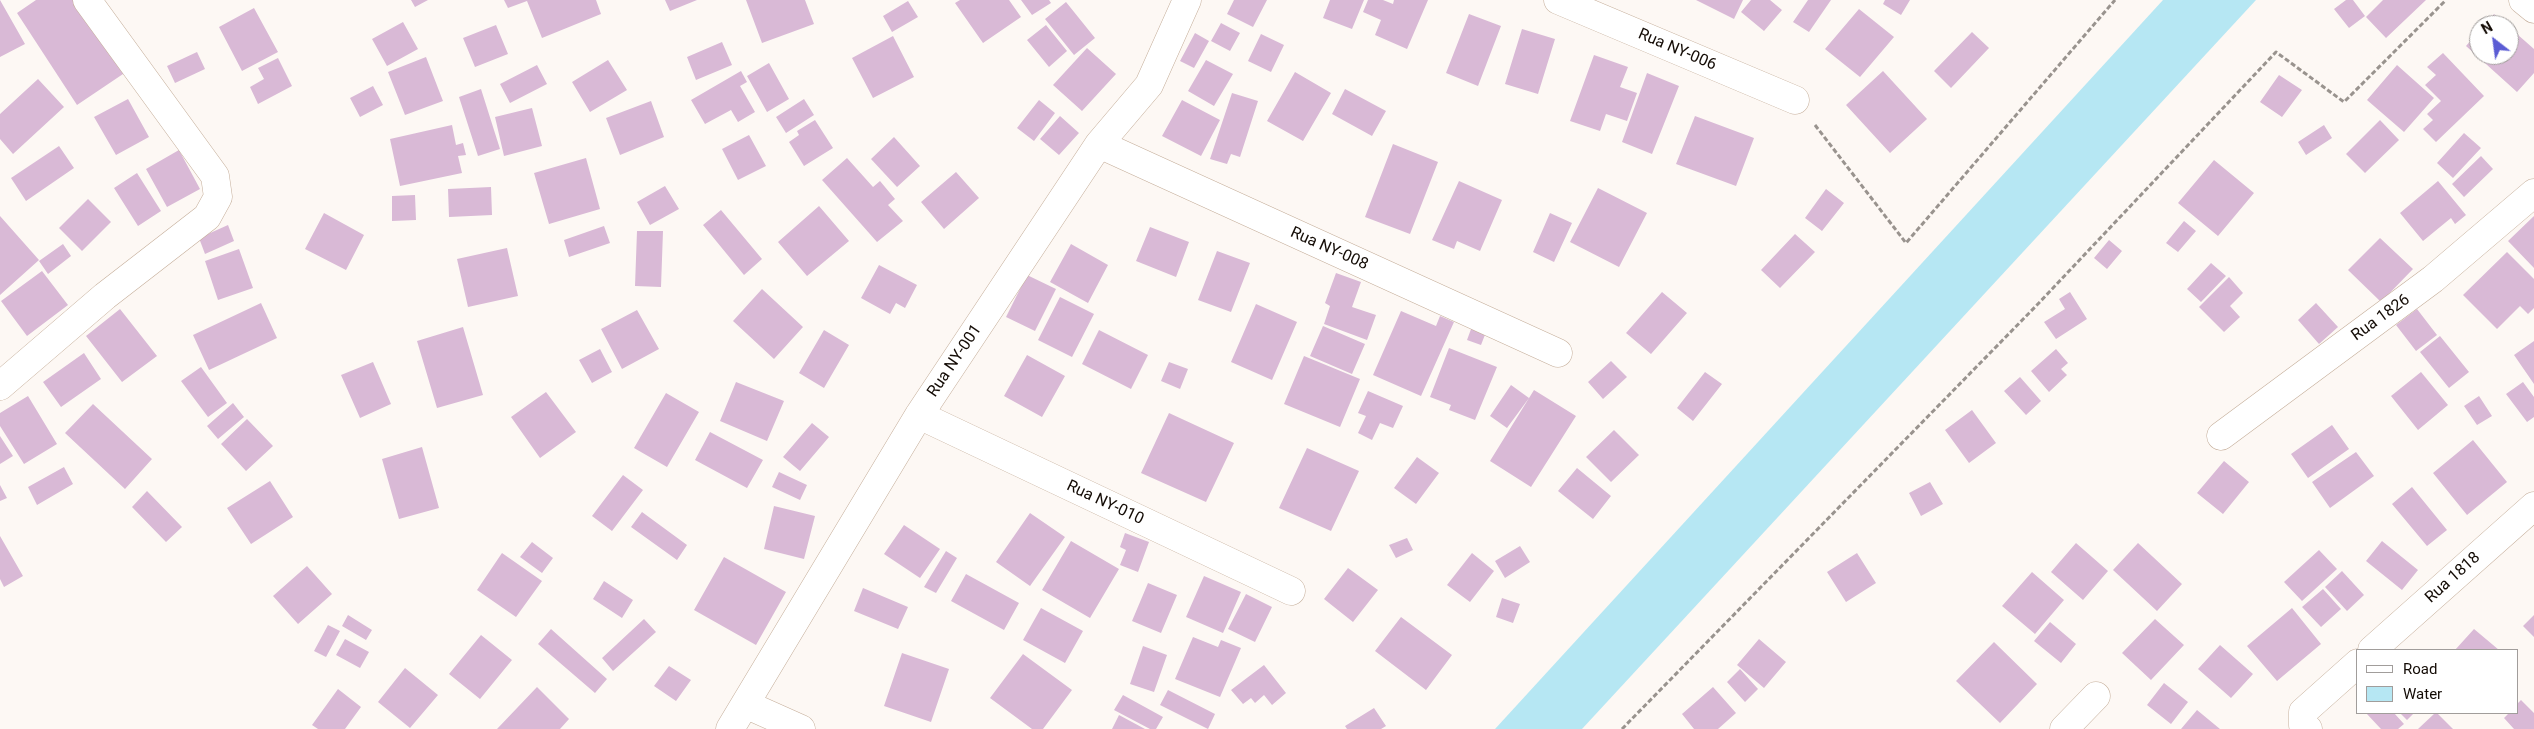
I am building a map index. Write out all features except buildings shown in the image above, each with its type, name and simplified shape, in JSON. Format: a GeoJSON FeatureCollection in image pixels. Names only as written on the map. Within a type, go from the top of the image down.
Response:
{"type":"FeatureCollection","features":[{"type":"Feature","properties":{"kind":"street"},"geometry":{"type":"LineString","coordinates":[[0,386],[105,296],[207,217],[218,197],[216,176],[87,0]]}},
{"type":"Feature","properties":{"kind":"street","name":"Rua NY-001"},"geometry":{"type":"LineString","coordinates":[[730,729],[919,415],[1099,144],[1150,85],[1187,0]]}},
{"type":"Feature","properties":{"kind":"street","name":"Rua NY-006"},"geometry":{"type":"LineString","coordinates":[[1558,0],[1795,100]]}},
{"type":"Feature","properties":{"kind":"street"},"geometry":{"type":"LineString","coordinates":[[2523,0],[2534,9]]}},
{"type":"Feature","properties":{"kind":"street","name":"Rua NY-008"},"geometry":{"type":"LineString","coordinates":[[1099,144],[1558,353]]}},
{"type":"Feature","properties":{"kind":"street","name":"Rua 1826"},"geometry":{"type":"LineString","coordinates":[[2221,436],[2433,279],[2534,193]]}},
{"type":"Feature","properties":{"kind":"street","name":"Rua NY-010"},"geometry":{"type":"LineString","coordinates":[[919,415],[1291,591]]}},
{"type":"Feature","properties":{"kind":"street","name":"Rua 1818"},"geometry":{"type":"LineString","coordinates":[[2373,649],[2534,506]]}},
{"type":"Feature","properties":{"kind":"street"},"geometry":{"type":"LineString","coordinates":[[2308,729],[2303,725],[2303,712],[2356,665]]}},
{"type":"Feature","properties":{"kind":"street"},"geometry":{"type":"LineString","coordinates":[[2064,729],[2096,696]]}},
{"type":"Feature","properties":{"kind":"street"},"geometry":{"type":"LineString","coordinates":[[745,704],[801,729]]}},
{"type":"Feature","properties":{"kind":"path"},"geometry":{"type":"LineString","coordinates":[[1795,100],[1906,243],[2115,0]]}},
{"type":"Feature","properties":{"kind":"path"},"geometry":{"type":"LineString","coordinates":[[1622,729],[2036,306],[2276,52],[2344,102],[2446,0]]}},
{"type":"Feature","properties":{"kind":"water"},"geometry":{"type":"Polygon","coordinates":[[[2163,0],[2256,0],[1582,729],[1495,729],[2163,0]]]}}]}
